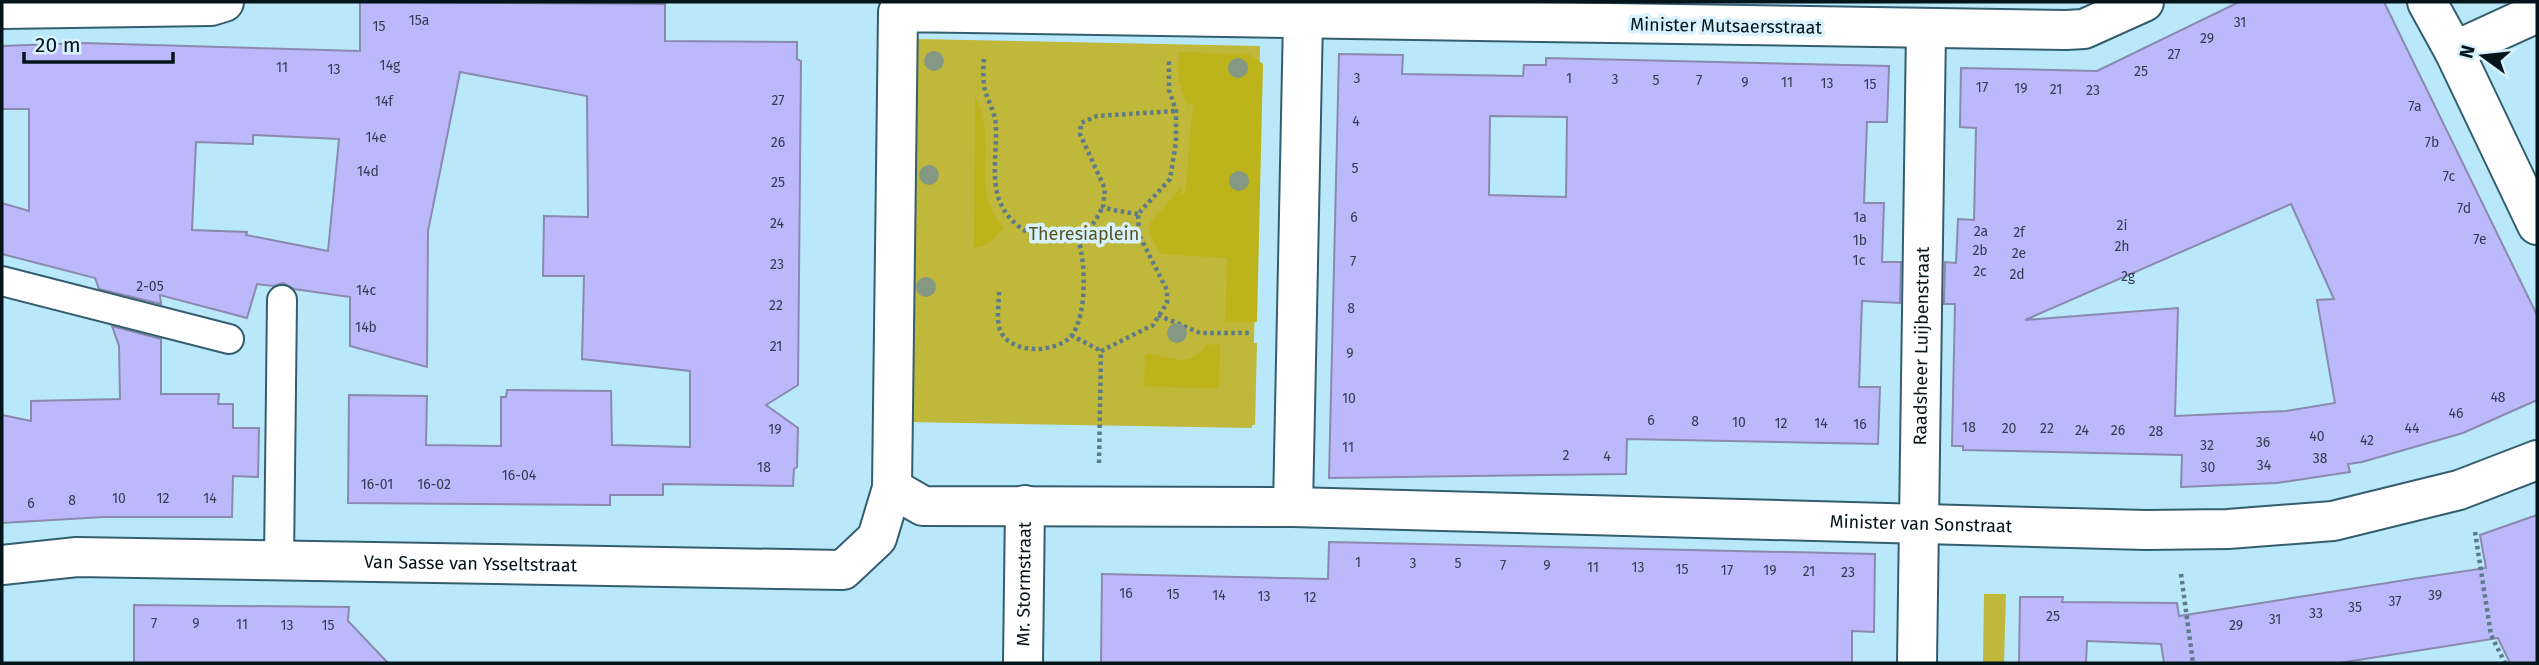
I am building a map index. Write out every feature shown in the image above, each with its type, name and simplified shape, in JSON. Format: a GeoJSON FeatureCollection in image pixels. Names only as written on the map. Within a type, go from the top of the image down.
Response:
{"type":"FeatureCollection","features":[{"type":"Feature","properties":{"kind":"street"},"geometry":{"type":"LineString","coordinates":[[2,9],[211,6],[224,2]]}},
{"type":"Feature","properties":{"kind":"street","name":"Minister Mutsaersstraat"},"geometry":{"type":"LineString","coordinates":[[1303,19],[2084,29],[2144,2]]}},
{"type":"Feature","properties":{"kind":"street"},"geometry":{"type":"LineString","coordinates":[[2427,2],[2454,51],[2537,225]]}},
{"type":"Feature","properties":{"kind":"street"},"geometry":{"type":"LineString","coordinates":[[893,7],[986,14],[1303,19],[1293,507],[923,506],[892,488],[893,7]]}},
{"type":"Feature","properties":{"kind":"street"},"geometry":{"type":"LineString","coordinates":[[2454,51],[2537,13]]}},
{"type":"Feature","properties":{"kind":"street","name":"Raadsheer Luijbenstraat"},"geometry":{"type":"LineString","coordinates":[[1917,663],[1926,29]]}},
{"type":"Feature","properties":{"kind":"street","name":"Minister van Sonstraat"},"geometry":{"type":"LineString","coordinates":[[1293,507],[2175,529],[2228,528],[2333,521],[2467,486],[2537,460]]}},
{"type":"Feature","properties":{"kind":"street","name":"Van Sasse van Ysseltstraat"},"geometry":{"type":"LineString","coordinates":[[2,565],[77,557],[843,570],[877,538],[892,488]]}},
{"type":"Feature","properties":{"kind":"street","name":"Mr. Stormstraat"},"geometry":{"type":"LineString","coordinates":[[1023,663],[1025,505]]}},
{"type":"Feature","properties":{"kind":"lane"},"geometry":{"type":"LineString","coordinates":[[2,281],[229,339]]}},
{"type":"Feature","properties":{"kind":"lane"},"geometry":{"type":"LineString","coordinates":[[279,561],[282,300]]}},
{"type":"Feature","properties":{"kind":"path"},"geometry":{"type":"LineString","coordinates":[[986,14],[983,66],[985,89],[996,127],[996,191],[1005,215],[1021,229],[1042,240],[1078,239],[1092,225],[1103,206],[1104,189],[1080,134],[1081,123],[1097,116],[1176,111]]}},
{"type":"Feature","properties":{"kind":"path"},"geometry":{"type":"LineString","coordinates":[[1101,351],[1153,325],[1167,303],[1167,290],[1139,235],[1138,214],[1170,179],[1176,142],[1176,111],[1169,90],[1170,17]]}},
{"type":"Feature","properties":{"kind":"path"},"geometry":{"type":"LineString","coordinates":[[1103,206],[1138,214]]}},
{"type":"Feature","properties":{"kind":"path"},"geometry":{"type":"LineString","coordinates":[[999,292],[999,323],[1007,340],[1035,349],[1057,346],[1071,335],[1080,317],[1083,253],[1078,239]]}},
{"type":"Feature","properties":{"kind":"path"},"geometry":{"type":"LineString","coordinates":[[1158,315],[1200,334],[1297,333]]}},
{"type":"Feature","properties":{"kind":"path"},"geometry":{"type":"LineString","coordinates":[[1071,335],[1101,351]]}},
{"type":"Feature","properties":{"kind":"path"},"geometry":{"type":"LineString","coordinates":[[1098,506],[1101,351]]}},
{"type":"Feature","properties":{"kind":"path"},"geometry":{"type":"LineString","coordinates":[[2467,486],[2491,635],[2505,663]]}},
{"type":"Feature","properties":{"kind":"path"},"geometry":{"type":"LineString","coordinates":[[2175,529],[2193,663]]}},
{"type":"Feature","properties":{"kind":"green space","name":"Theresiaplein"},"geometry":{"type":"Polygon","coordinates":[[[917,39],[1260,46],[1254,343],[1257,343],[1255,425],[1252,425],[1252,428],[908,422],[917,39]]]}},
{"type":"Feature","properties":{"kind":"green space"},"geometry":{"type":"Polygon","coordinates":[[[1984,594],[2006,594],[2004,663],[1983,663],[1984,594]]]}},
{"type":"Feature","properties":{"kind":"shaded area"},"geometry":{"type":"Polygon","coordinates":[[[1179,52],[1249,54],[1263,64],[1257,322],[1225,323],[1227,258],[1161,254],[1149,231],[1154,217],[1182,185],[1181,194],[1185,194],[1193,104],[1188,104],[1188,109],[1178,79],[1179,52]]]}},
{"type":"Feature","properties":{"kind":"shaded area"},"geometry":{"type":"Polygon","coordinates":[[[975,96],[985,129],[986,193],[995,216],[1004,229],[986,245],[974,248],[975,96]]]}},
{"type":"Feature","properties":{"kind":"shaded area"},"geometry":{"type":"Polygon","coordinates":[[[1220,344],[1219,388],[1144,387],[1145,354],[1184,360],[1199,353],[1206,345],[1220,344]]]}},
{"type":"Feature","properties":{"kind":"building"},"geometry":{"type":"Polygon","coordinates":[[[360,2],[665,4],[665,41],[797,42],[797,59],[801,61],[798,385],[766,405],[798,428],[797,467],[794,469],[793,486],[663,484],[663,495],[610,495],[610,505],[348,503],[349,395],[427,396],[426,445],[501,446],[501,397],[506,397],[507,390],[611,391],[612,445],[690,447],[690,371],[582,359],[584,276],[543,276],[544,216],[588,217],[587,96],[460,72],[428,231],[427,367],[350,346],[350,297],[294,289],[283,283],[273,286],[257,284],[247,318],[160,295],[161,304],[99,289],[95,278],[2,254],[2,203],[29,211],[29,109],[2,109],[2,46],[83,43],[360,51],[360,2]],[[253,135],[253,144],[196,142],[192,230],[247,232],[246,235],[328,251],[339,139],[253,135]]]}},
{"type":"Feature","properties":{"kind":"building"},"geometry":{"type":"Polygon","coordinates":[[[2239,2],[2384,2],[2537,315],[2537,400],[2463,433],[2348,464],[2350,472],[2277,483],[2181,487],[2182,455],[1963,450],[1963,446],[1952,446],[1955,304],[1944,304],[1945,262],[1956,263],[1958,219],[1974,220],[1976,128],[1960,127],[1961,68],[2097,71],[2239,2]],[[2291,204],[2025,320],[2178,308],[2175,416],[2286,411],[2335,403],[2317,300],[2334,299],[2291,204]]]}},
{"type":"Feature","properties":{"kind":"building"},"geometry":{"type":"Polygon","coordinates":[[[1339,54],[1403,55],[1402,74],[1523,76],[1524,65],[1546,65],[1546,58],[1889,66],[1887,122],[1867,122],[1864,203],[1884,203],[1882,262],[1901,262],[1900,303],[1862,301],[1859,387],[1880,387],[1878,444],[1627,439],[1626,474],[1329,478],[1339,54]],[[1490,116],[1489,195],[1566,197],[1567,117],[1490,116]]]}},
{"type":"Feature","properties":{"kind":"building"},"geometry":{"type":"Polygon","coordinates":[[[112,326],[161,339],[161,394],[219,394],[218,404],[233,404],[233,428],[259,428],[258,477],[233,476],[232,517],[104,517],[2,523],[2,415],[31,421],[31,401],[120,399],[119,346],[112,326]]]}},
{"type":"Feature","properties":{"kind":"building"},"geometry":{"type":"Polygon","coordinates":[[[2537,515],[2537,663],[2510,663],[2498,638],[2339,663],[2164,663],[2161,644],[2087,641],[2086,663],[2019,663],[2020,597],[2063,597],[2062,602],[2177,603],[2179,616],[2486,568],[2480,535],[2537,515]]]}},
{"type":"Feature","properties":{"kind":"building"},"geometry":{"type":"Polygon","coordinates":[[[1329,542],[1875,554],[1874,632],[1852,631],[1852,663],[1101,663],[1102,574],[1328,579],[1329,542]]]}},
{"type":"Feature","properties":{"kind":"building"},"geometry":{"type":"Polygon","coordinates":[[[134,605],[349,607],[348,621],[388,663],[134,663],[134,605]]]}}]}
